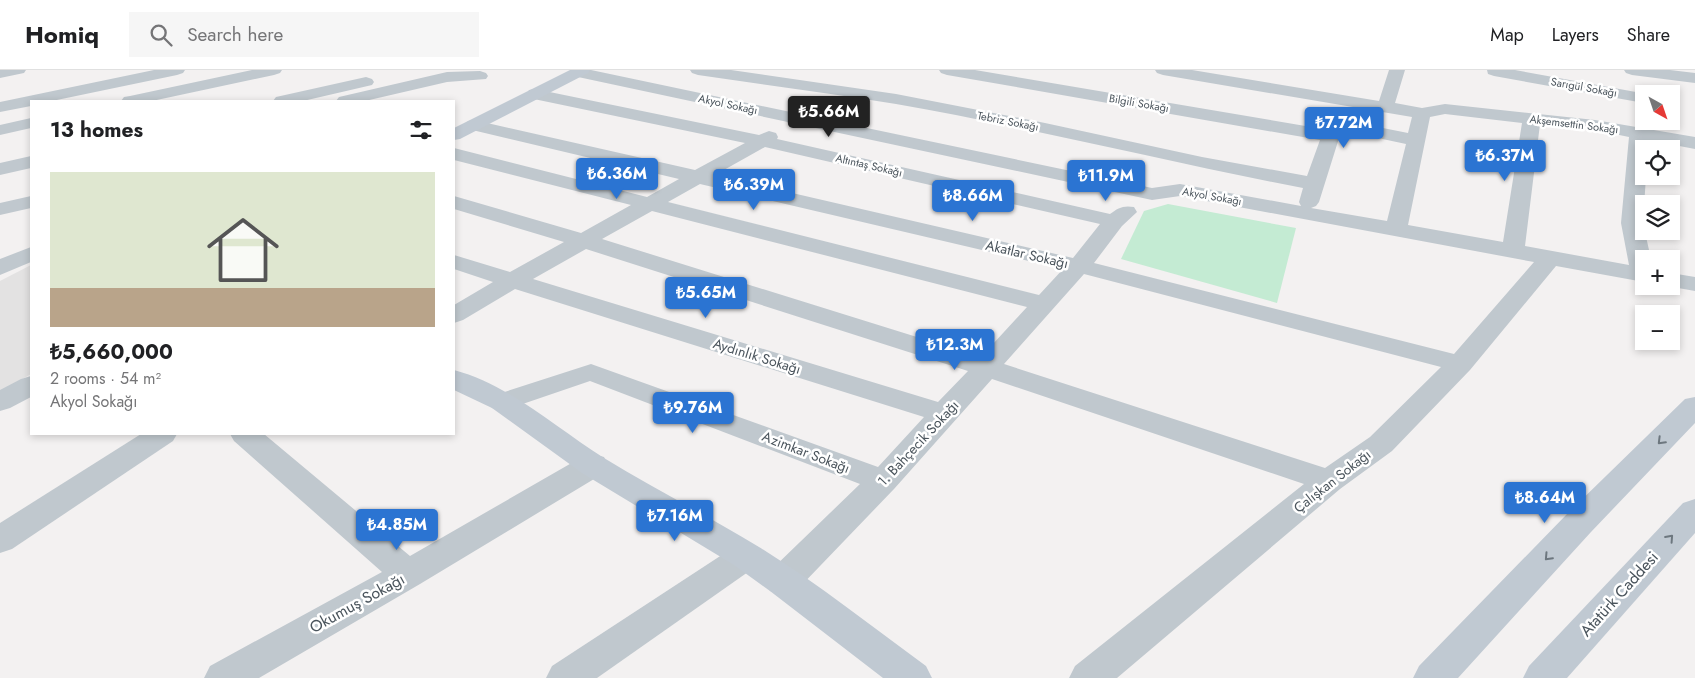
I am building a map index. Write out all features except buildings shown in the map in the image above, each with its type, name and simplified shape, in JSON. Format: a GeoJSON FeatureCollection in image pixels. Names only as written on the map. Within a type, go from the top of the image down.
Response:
{"type":"FeatureCollection","features":[{"type":"Feature","properties":{"kind":"street"},"geometry":{"type":"LineString","coordinates":[[0,74],[18,70]]}},
{"type":"Feature","properties":{"kind":"street"},"geometry":{"type":"LineString","coordinates":[[51,100],[87,95],[177,70]]}},
{"type":"Feature","properties":{"kind":"street"},"geometry":{"type":"LineString","coordinates":[[135,100],[274,70]]}},
{"type":"Feature","properties":{"kind":"street"},"geometry":{"type":"LineString","coordinates":[[286,100],[416,70]]}},
{"type":"Feature","properties":{"kind":"street","name":"Tebriz Sokağı"},"geometry":{"type":"LineString","coordinates":[[698,70],[896,99],[1045,128],[1202,163],[1315,184]]}},
{"type":"Feature","properties":{"kind":"street","name":"Bilgili Sokağı"},"geometry":{"type":"LineString","coordinates":[[947,70],[1330,136]]}},
{"type":"Feature","properties":{"kind":"street","name":"Akşemsettin Sokağı"},"geometry":{"type":"LineString","coordinates":[[1163,70],[1422,113],[1487,99],[1532,118],[1595,126],[1695,143]]}},
{"type":"Feature","properties":{"kind":"street"},"geometry":{"type":"LineString","coordinates":[[1274,88],[1281,70]]}},
{"type":"Feature","properties":{"kind":"street"},"geometry":{"type":"LineString","coordinates":[[1385,107],[1397,70]]}},
{"type":"Feature","properties":{"kind":"street"},"geometry":{"type":"LineString","coordinates":[[1633,70],[1695,78]]}},
{"type":"Feature","properties":{"kind":"street"},"geometry":{"type":"LineString","coordinates":[[455,134],[580,71]]}},
{"type":"Feature","properties":{"kind":"street","name":"Akyol Sokağı"},"geometry":{"type":"LineString","coordinates":[[580,71],[1152,194],[1180,190],[1635,273]]}},
{"type":"Feature","properties":{"kind":"street"},"geometry":{"type":"LineString","coordinates":[[1487,99],[1494,71]]}},
{"type":"Feature","properties":{"kind":"street","name":"Sarıgül Sokağı"},"geometry":{"type":"LineString","coordinates":[[1494,71],[1635,96]]}},
{"type":"Feature","properties":{"kind":"street"},"geometry":{"type":"LineString","coordinates":[[1657,73],[1658,85]]}},
{"type":"Feature","properties":{"kind":"street"},"geometry":{"type":"LineString","coordinates":[[76,74],[87,95]]}},
{"type":"Feature","properties":{"kind":"street"},"geometry":{"type":"LineString","coordinates":[[349,100],[447,74],[487,74],[426,98]]}},
{"type":"Feature","properties":{"kind":"street"},"geometry":{"type":"LineString","coordinates":[[0,89],[28,83]]}},
{"type":"Feature","properties":{"kind":"street","name":"Altıntaş Sokağı"},"geometry":{"type":"LineString","coordinates":[[536,94],[762,141],[1114,221]]}},
{"type":"Feature","properties":{"kind":"street"},"geometry":{"type":"LineString","coordinates":[[0,107],[30,103]]}},
{"type":"Feature","properties":{"kind":"street"},"geometry":{"type":"LineString","coordinates":[[1396,229],[1422,113]]}},
{"type":"Feature","properties":{"kind":"street"},"geometry":{"type":"LineString","coordinates":[[1512,251],[1532,118]]}},
{"type":"Feature","properties":{"kind":"street"},"geometry":{"type":"LineString","coordinates":[[455,314],[510,281],[801,120]]}},
{"type":"Feature","properties":{"kind":"street"},"geometry":{"type":"LineString","coordinates":[[0,130],[30,123]]}},
{"type":"Feature","properties":{"kind":"street","name":"Akatlar Sokağı"},"geometry":{"type":"LineString","coordinates":[[474,125],[1079,266],[1460,364]]}},
{"type":"Feature","properties":{"kind":"street"},"geometry":{"type":"LineString","coordinates":[[1306,213],[1332,130],[1359,130],[1416,140]]}},
{"type":"Feature","properties":{"kind":"street"},"geometry":{"type":"LineString","coordinates":[[1638,250],[1632,223],[1639,133]]}},
{"type":"Feature","properties":{"kind":"street"},"geometry":{"type":"LineString","coordinates":[[455,154],[1044,304]]}},
{"type":"Feature","properties":{"kind":"street"},"geometry":{"type":"LineString","coordinates":[[0,169],[30,162]]}},
{"type":"Feature","properties":{"kind":"street","name":"1. Bahçecik Sokağı"},"geometry":{"type":"LineString","coordinates":[[783,581],[883,481],[945,414],[1079,266],[1114,221],[1152,194]]}},
{"type":"Feature","properties":{"kind":"street"},"geometry":{"type":"LineString","coordinates":[[0,209],[30,202]]}},
{"type":"Feature","properties":{"kind":"street"},"geometry":{"type":"LineString","coordinates":[[455,202],[583,240],[987,366],[1330,482]]}},
{"type":"Feature","properties":{"kind":"street"},"geometry":{"type":"LineString","coordinates":[[0,260],[30,252]]}},
{"type":"Feature","properties":{"kind":"street"},"geometry":{"type":"LineString","coordinates":[[0,268],[30,253]]}},
{"type":"Feature","properties":{"kind":"street","name":"Çalışkan Sokağı"},"geometry":{"type":"LineString","coordinates":[[1089,678],[1330,482],[1381,444],[1460,364],[1550,258]]}},
{"type":"Feature","properties":{"kind":"street","name":"Aydınlık Sokağı"},"geometry":{"type":"LineString","coordinates":[[455,262],[510,281],[945,414]]}},
{"type":"Feature","properties":{"kind":"street"},"geometry":{"type":"LineString","coordinates":[[1680,282],[1695,284]]}},
{"type":"Feature","properties":{"kind":"street","name":"Azimkar Sokağı"},"geometry":{"type":"LineString","coordinates":[[502,402],[591,372],[883,481]]}},
{"type":"Feature","properties":{"kind":"street"},"geometry":{"type":"LineString","coordinates":[[455,379],[502,402],[594,465],[746,556],[783,581],[912,678]]}},
{"type":"Feature","properties":{"kind":"street"},"geometry":{"type":"LineString","coordinates":[[0,402],[30,386]]}},
{"type":"Feature","properties":{"kind":"street"},"geometry":{"type":"LineString","coordinates":[[1433,678],[1579,524],[1695,406]]}},
{"type":"Feature","properties":{"kind":"street"},"geometry":{"type":"LineString","coordinates":[[0,540],[160,435]]}},
{"type":"Feature","properties":{"kind":"street"},"geometry":{"type":"LineString","coordinates":[[246,435],[408,574]]}},
{"type":"Feature","properties":{"kind":"street","name":"Okumuş Sokağı"},"geometry":{"type":"LineString","coordinates":[[224,678],[408,574],[594,465]]}},
{"type":"Feature","properties":{"kind":"street","name":"Atatürk Caddesi"},"geometry":{"type":"LineString","coordinates":[[1543,678],[1695,512]]}},
{"type":"Feature","properties":{"kind":"street"},"geometry":{"type":"LineString","coordinates":[[566,678],[746,556]]}},
{"type":"Feature","properties":{"kind":"shaded area"},"geometry":{"type":"Polygon","coordinates":[[[30,266],[30,375],[0,392],[0,281],[30,266]]]}},
{"type":"Feature","properties":{"kind":"green space"},"geometry":{"type":"Polygon","coordinates":[[[1168,204],[1296,228],[1277,303],[1121,259],[1144,211],[1168,204]]]}}]}
